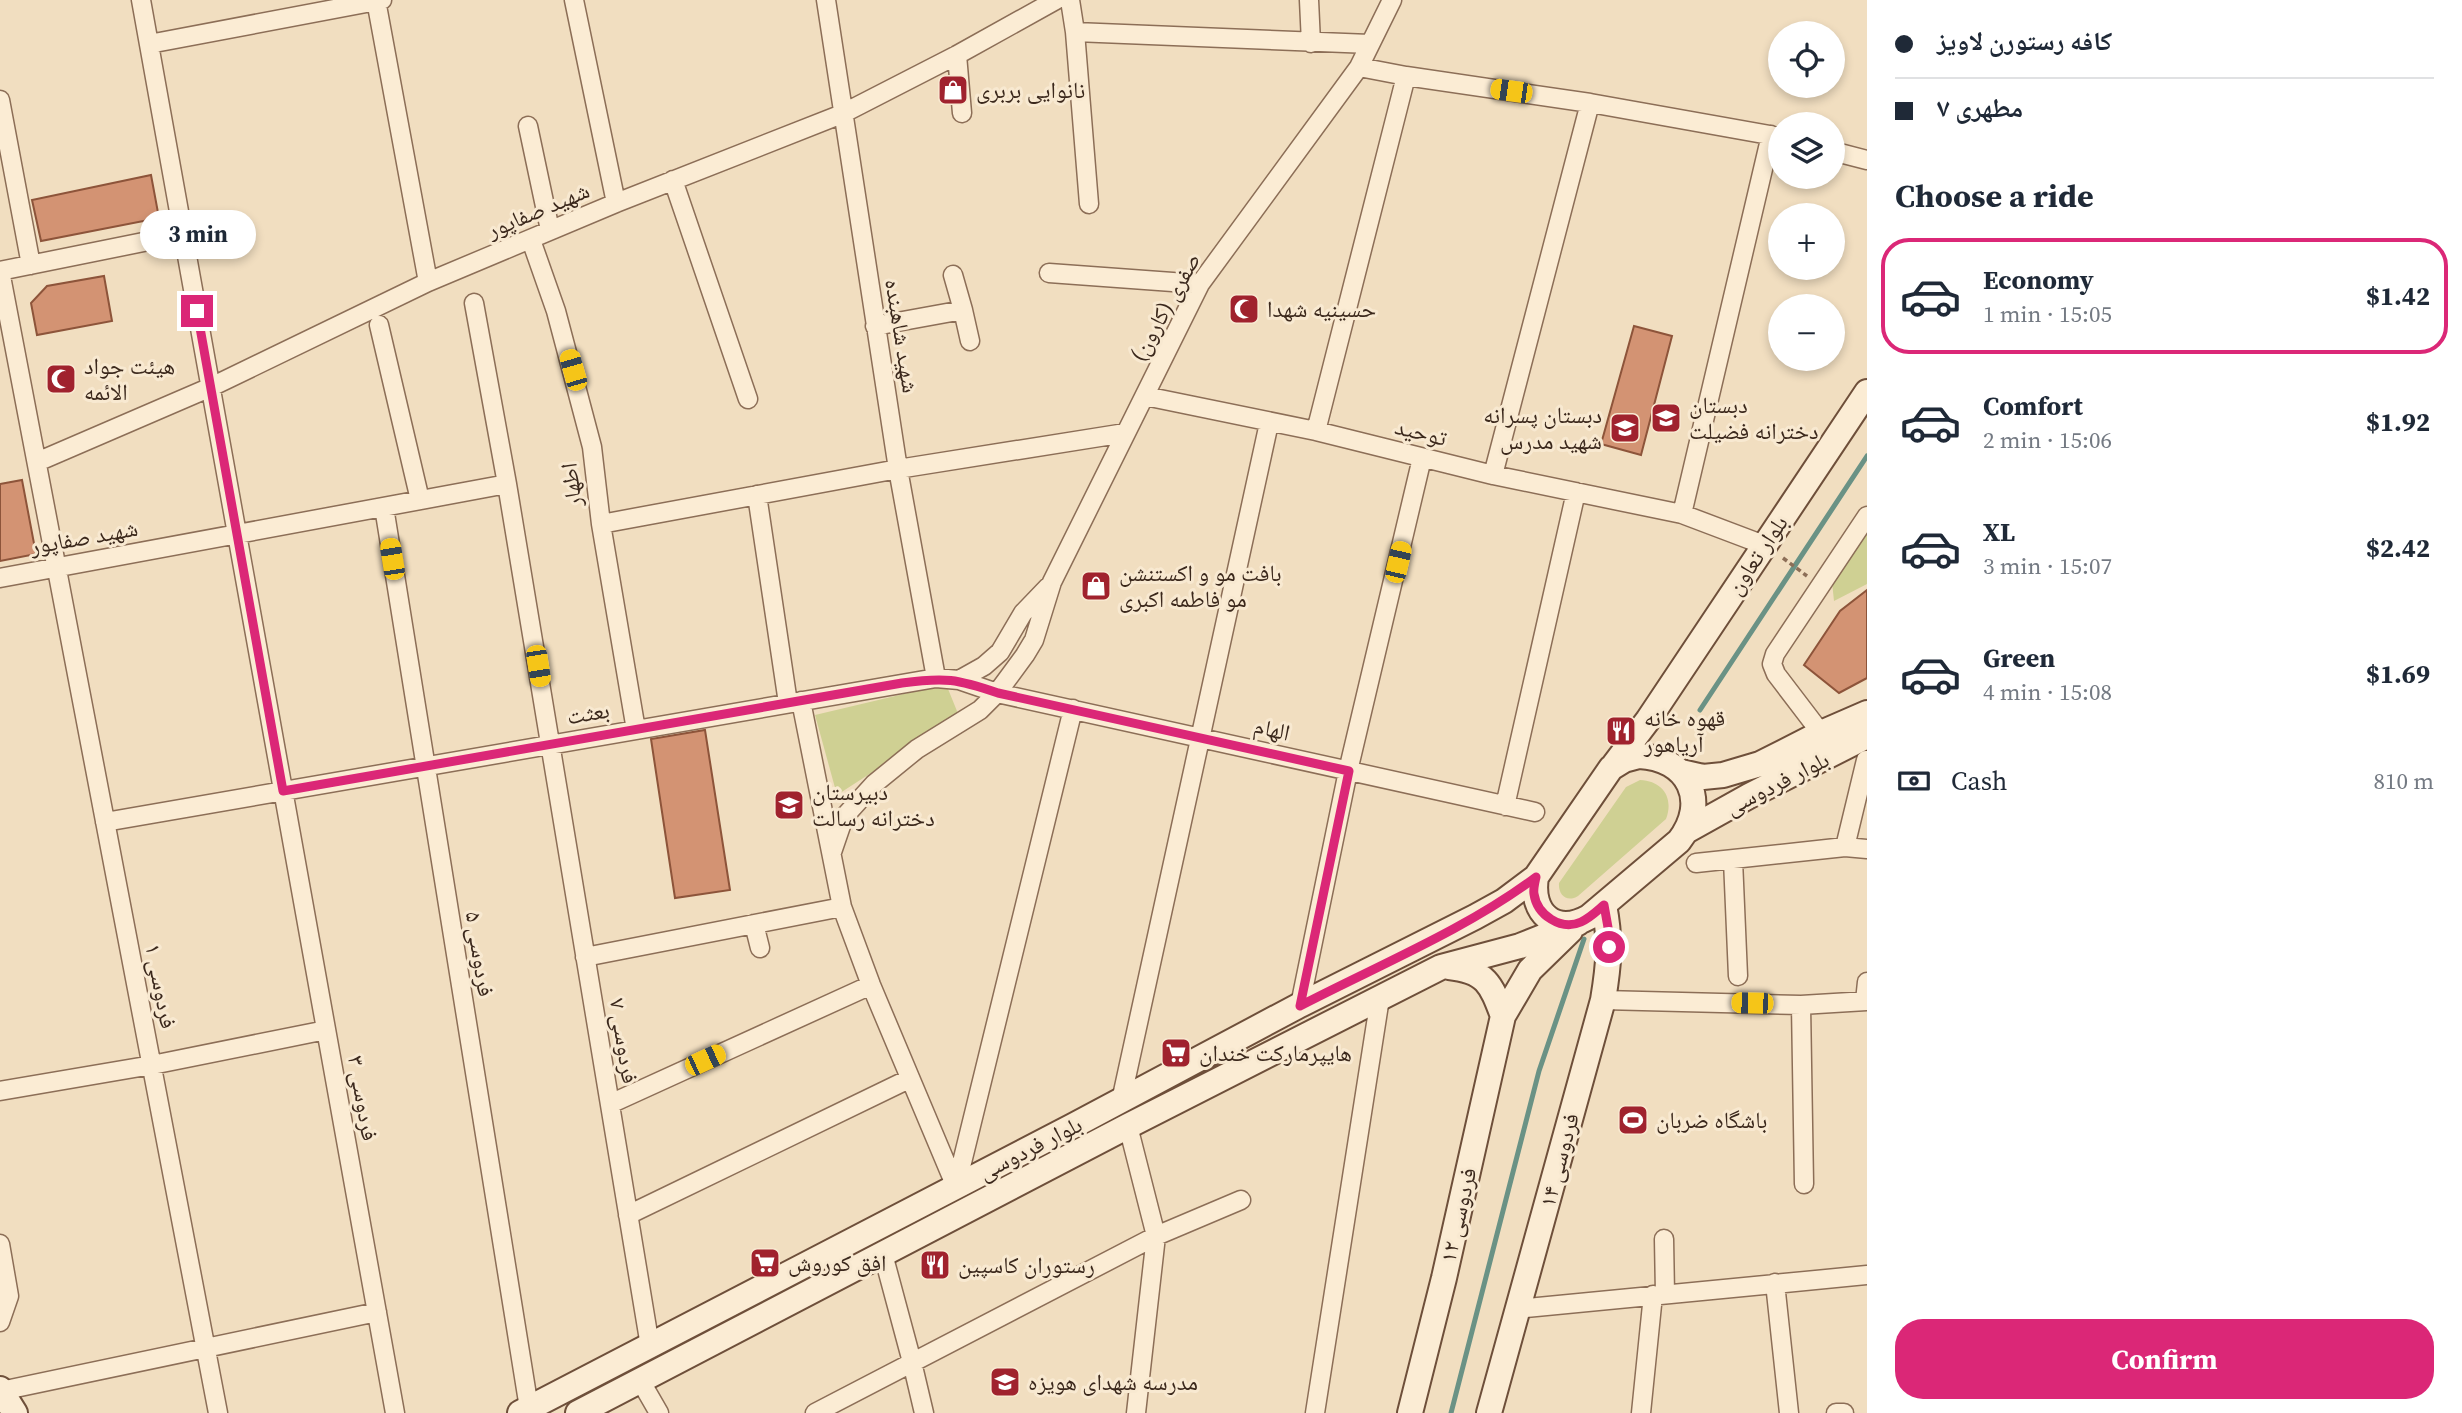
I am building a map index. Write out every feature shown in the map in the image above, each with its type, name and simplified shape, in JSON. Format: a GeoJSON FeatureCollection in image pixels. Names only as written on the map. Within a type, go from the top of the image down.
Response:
{"type":"FeatureCollection","features":[{"type":"Feature","properties":{"kind":"main road","name":"بلوار تعاون"},"geometry":{"type":"LineString","coordinates":[[1611,768],[1771,549],[1867,392]]}},
{"type":"Feature","properties":{"kind":"main road","name":"بلوار فردوسی"},"geometry":{"type":"LineString","coordinates":[[524,1411],[1504,901],[1536,877],[1611,768],[1624,760],[1639,756],[1654,757],[1703,777],[1723,775],[1760,764],[1867,713]]}},
{"type":"Feature","properties":{"kind":"main road"},"geometry":{"type":"LineString","coordinates":[[1648,720],[1657,741],[1690,785],[1694,799],[1688,830]]}},
{"type":"Feature","properties":{"kind":"main road","name":"بلوار فردوسی"},"geometry":{"type":"LineString","coordinates":[[578,1413],[1128,1126],[1441,967],[1520,946],[1578,923],[1604,905],[1679,841],[1688,830],[1749,796],[1867,748]]}},
{"type":"Feature","properties":{"kind":"main road"},"geometry":{"type":"LineString","coordinates":[[1536,877],[1534,892],[1538,907],[1548,919],[1563,924],[1578,923]]}},
{"type":"Feature","properties":{"kind":"main road","name":"فردوسی ۱۴"},"geometry":{"type":"LineString","coordinates":[[1489,1413],[1603,1000],[1609,942],[1604,905]]}},
{"type":"Feature","properties":{"kind":"main road","name":"فردوسی ۱۲"},"geometry":{"type":"LineString","coordinates":[[1410,1413],[1444,1278],[1503,1016],[1530,970],[1578,923]]}},
{"type":"Feature","properties":{"kind":"main road"},"geometry":{"type":"LineString","coordinates":[[1441,967],[1465,969],[1481,975],[1493,989],[1503,1016]]}},
{"type":"Feature","properties":{"kind":"main road"},"geometry":{"type":"LineString","coordinates":[[1,1390],[15,1413]]}},
{"type":"Feature","properties":{"kind":"street","name":"فردوسی ۳"},"geometry":{"type":"LineString","coordinates":[[141,0],[395,1413]]}},
{"type":"Feature","properties":{"kind":"street"},"geometry":{"type":"LineString","coordinates":[[149,44],[378,0],[428,282]]}},
{"type":"Feature","properties":{"kind":"street"},"geometry":{"type":"LineString","coordinates":[[574,0],[616,203]]}},
{"type":"Feature","properties":{"kind":"street","name":"شهید شاهبنده"},"geometry":{"type":"LineString","coordinates":[[825,0],[898,469],[936,678]]}},
{"type":"Feature","properties":{"kind":"street","name":"شهید صفاپور"},"geometry":{"type":"LineString","coordinates":[[37,462],[211,387],[428,282],[616,203],[842,114],[1056,0]]}},
{"type":"Feature","properties":{"kind":"street"},"geometry":{"type":"LineString","coordinates":[[1070,0],[1089,204]]}},
{"type":"Feature","properties":{"kind":"street"},"geometry":{"type":"LineString","coordinates":[[1309,0],[1311,43]]}},
{"type":"Feature","properties":{"kind":"street","name":"صفری (کارون)"},"geometry":{"type":"LineString","coordinates":[[1052,582],[1200,284],[1359,66],[1392,0]]}},
{"type":"Feature","properties":{"kind":"street"},"geometry":{"type":"LineString","coordinates":[[1075,32],[1370,44]]}},
{"type":"Feature","properties":{"kind":"street"},"geometry":{"type":"LineString","coordinates":[[957,55],[962,113]]}},
{"type":"Feature","properties":{"kind":"street"},"geometry":{"type":"LineString","coordinates":[[1359,66],[1768,135]]}},
{"type":"Feature","properties":{"kind":"street"},"geometry":{"type":"LineString","coordinates":[[1316,431],[1406,76]]}},
{"type":"Feature","properties":{"kind":"street"},"geometry":{"type":"LineString","coordinates":[[0,100],[31,265]]}},
{"type":"Feature","properties":{"kind":"street"},"geometry":{"type":"LineString","coordinates":[[1493,475],[1590,103]]}},
{"type":"Feature","properties":{"kind":"street"},"geometry":{"type":"LineString","coordinates":[[528,126],[550,230]]}},
{"type":"Feature","properties":{"kind":"street"},"geometry":{"type":"LineString","coordinates":[[1845,154],[1867,160]]}},
{"type":"Feature","properties":{"kind":"street"},"geometry":{"type":"LineString","coordinates":[[1682,514],[1768,164]]}},
{"type":"Feature","properties":{"kind":"street"},"geometry":{"type":"LineString","coordinates":[[673,180],[748,399]]}},
{"type":"Feature","properties":{"kind":"street"},"geometry":{"type":"LineString","coordinates":[[0,271],[183,234]]}},
{"type":"Feature","properties":{"kind":"street","name":"اطهار"},"geometry":{"type":"LineString","coordinates":[[531,240],[556,311],[592,447],[601,524],[636,730]]}},
{"type":"Feature","properties":{"kind":"street","name":"فردوسی ۱"},"geometry":{"type":"LineString","coordinates":[[0,271],[218,1413]]}},
{"type":"Feature","properties":{"kind":"street"},"geometry":{"type":"LineString","coordinates":[[1049,273],[1200,284]]}},
{"type":"Feature","properties":{"kind":"street"},"geometry":{"type":"LineString","coordinates":[[953,275],[970,341]]}},
{"type":"Feature","properties":{"kind":"street","name":"فردوسی ۷"},"geometry":{"type":"LineString","coordinates":[[474,303],[551,744],[650,1346]]}},
{"type":"Feature","properties":{"kind":"street"},"geometry":{"type":"LineString","coordinates":[[876,326],[962,310]]}},
{"type":"Feature","properties":{"kind":"street"},"geometry":{"type":"LineString","coordinates":[[379,325],[420,500]]}},
{"type":"Feature","properties":{"kind":"street","name":"توحید"},"geometry":{"type":"LineString","coordinates":[[1145,396],[1316,431],[1493,475],[1682,514],[1771,549]]}},
{"type":"Feature","properties":{"kind":"street"},"geometry":{"type":"LineString","coordinates":[[1121,1101],[1269,423]]}},
{"type":"Feature","properties":{"kind":"street"},"geometry":{"type":"LineString","coordinates":[[601,524],[898,469],[1125,433]]}},
{"type":"Feature","properties":{"kind":"street"},"geometry":{"type":"LineString","coordinates":[[1300,1006],[1349,771],[1422,458]]}},
{"type":"Feature","properties":{"kind":"street","name":"شهید صفاپور"},"geometry":{"type":"LineString","coordinates":[[0,578],[507,484]]}},
{"type":"Feature","properties":{"kind":"street"},"geometry":{"type":"LineString","coordinates":[[1505,806],[1576,492]]}},
{"type":"Feature","properties":{"kind":"street"},"geometry":{"type":"LineString","coordinates":[[757,495],[794,702],[821,798],[842,907],[909,1079],[956,1187]]}},
{"type":"Feature","properties":{"kind":"street","name":"فردوسی ۵"},"geometry":{"type":"LineString","coordinates":[[384,507],[524,1411]]}},
{"type":"Feature","properties":{"kind":"street"},"geometry":{"type":"LineString","coordinates":[[1821,733],[1776,674],[1772,664],[1775,654],[1867,516]]}},
{"type":"Feature","properties":{"kind":"street"},"geometry":{"type":"LineString","coordinates":[[959,680],[984,666],[1000,652],[1023,613],[1052,582]]}},
{"type":"Feature","properties":{"kind":"street"},"geometry":{"type":"LineString","coordinates":[[832,852],[844,817],[874,784],[917,749],[979,710],[998,693],[1034,640],[1052,582]]}},
{"type":"Feature","properties":{"kind":"street","name":"بعثت"},"geometry":{"type":"LineString","coordinates":[[105,822],[902,683],[936,678],[959,680]]}},
{"type":"Feature","properties":{"kind":"street","name":"الهام"},"geometry":{"type":"LineString","coordinates":[[959,680],[998,693],[1535,812]]}},
{"type":"Feature","properties":{"kind":"street"},"geometry":{"type":"LineString","coordinates":[[956,1187],[1073,709]]}},
{"type":"Feature","properties":{"kind":"street"},"geometry":{"type":"LineString","coordinates":[[1845,848],[1867,748]]}},
{"type":"Feature","properties":{"kind":"street"},"geometry":{"type":"LineString","coordinates":[[821,798],[852,808]]}},
{"type":"Feature","properties":{"kind":"street"},"geometry":{"type":"LineString","coordinates":[[1696,863],[1845,848],[1867,849]]}},
{"type":"Feature","properties":{"kind":"street"},"geometry":{"type":"LineString","coordinates":[[1733,860],[1738,976]]}},
{"type":"Feature","properties":{"kind":"street"},"geometry":{"type":"LineString","coordinates":[[585,957],[842,907]]}},
{"type":"Feature","properties":{"kind":"street"},"geometry":{"type":"LineString","coordinates":[[754,924],[760,948]]}},
{"type":"Feature","properties":{"kind":"street"},"geometry":{"type":"LineString","coordinates":[[1603,1000],[1801,1004],[1866,1001],[1867,982]]}},
{"type":"Feature","properties":{"kind":"street"},"geometry":{"type":"LineString","coordinates":[[610,1104],[871,985]]}},
{"type":"Feature","properties":{"kind":"street"},"geometry":{"type":"LineString","coordinates":[[1315,1413],[1380,998]]}},
{"type":"Feature","properties":{"kind":"street"},"geometry":{"type":"LineString","coordinates":[[1801,1004],[1804,1184]]}},
{"type":"Feature","properties":{"kind":"street"},"geometry":{"type":"LineString","coordinates":[[0,1091],[152,1065],[326,1030]]}},
{"type":"Feature","properties":{"kind":"street"},"geometry":{"type":"LineString","coordinates":[[628,1215],[909,1079]]}},
{"type":"Feature","properties":{"kind":"street"},"geometry":{"type":"LineString","coordinates":[[1128,1126],[1156,1236],[1136,1413]]}},
{"type":"Feature","properties":{"kind":"street"},"geometry":{"type":"LineString","coordinates":[[815,1413],[1156,1236],[1241,1200]]}},
{"type":"Feature","properties":{"kind":"street"},"geometry":{"type":"LineString","coordinates":[[1641,1413],[1659,1294],[1664,1240]]}},
{"type":"Feature","properties":{"kind":"street"},"geometry":{"type":"LineString","coordinates":[[0,1244],[9,1296],[0,1322]]}},
{"type":"Feature","properties":{"kind":"street"},"geometry":{"type":"LineString","coordinates":[[883,1254],[924,1413]]}},
{"type":"Feature","properties":{"kind":"street"},"geometry":{"type":"LineString","coordinates":[[1517,1309],[1867,1275]]}},
{"type":"Feature","properties":{"kind":"street"},"geometry":{"type":"LineString","coordinates":[[1776,1283],[1789,1413]]}},
{"type":"Feature","properties":{"kind":"street"},"geometry":{"type":"LineString","coordinates":[[1,1390],[376,1312]]}},
{"type":"Feature","properties":{"kind":"street"},"geometry":{"type":"LineString","coordinates":[[640,1380],[659,1413]]}},
{"type":"Feature","properties":{"kind":"street"},"geometry":{"type":"LineString","coordinates":[[1836,1413],[1844,1413]]}},
{"type":"Feature","properties":{"kind":"path"},"geometry":{"type":"LineString","coordinates":[[1771,549],[1811,579]]}},
{"type":"Feature","properties":{"kind":"green space"},"geometry":{"type":"Polygon","coordinates":[[[1867,531],[1867,584],[1834,601],[1832,582],[1867,531]]]}},
{"type":"Feature","properties":{"kind":"green space"},"geometry":{"type":"Polygon","coordinates":[[[946,684],[959,716],[837,795],[815,715],[946,684]]]}},
{"type":"Feature","properties":{"kind":"green space"},"geometry":{"type":"Polygon","coordinates":[[[1640,780],[1655,784],[1665,792],[1669,804],[1666,819],[1578,896],[1570,899],[1564,897],[1559,883],[1626,787],[1640,780]]]}},
{"type":"Feature","properties":{"kind":"building"},"geometry":{"type":"Polygon","coordinates":[[[151,175],[159,218],[41,241],[32,200],[151,175]]]}},
{"type":"Feature","properties":{"kind":"building"},"geometry":{"type":"Polygon","coordinates":[[[104,276],[112,321],[37,335],[31,303],[47,286],[104,276]]]}},
{"type":"Feature","properties":{"kind":"building"},"geometry":{"type":"Polygon","coordinates":[[[1634,326],[1672,336],[1641,455],[1601,444],[1634,326]]]}},
{"type":"Feature","properties":{"kind":"building"},"geometry":{"type":"Polygon","coordinates":[[[22,480],[36,554],[0,561],[0,484],[22,480]]]}},
{"type":"Feature","properties":{"kind":"building"},"geometry":{"type":"Polygon","coordinates":[[[1867,590],[1867,678],[1839,693],[1804,665],[1840,611],[1867,590]]]}},
{"type":"Feature","properties":{"kind":"building"},"geometry":{"type":"Polygon","coordinates":[[[705,730],[730,890],[675,898],[651,739],[705,730]]]}},
{"type":"Feature","properties":{"kind":"waterway"},"geometry":{"type":"LineString","coordinates":[[1700,710],[1867,456]]}},
{"type":"Feature","properties":{"kind":"waterway"},"geometry":{"type":"LineString","coordinates":[[1451,1413],[1539,1071],[1584,939]]}},
{"type":"Feature","properties":{"kind":"place","name":"نانوایی بربری"},"geometry":{"type":"Point","coordinates":[953,90]}},
{"type":"Feature","properties":{"kind":"place","name":"حسینیه شهدا"},"geometry":{"type":"Point","coordinates":[1244,309]}},
{"type":"Feature","properties":{"kind":"place","name":"هیئت جواد الائمه"},"geometry":{"type":"Point","coordinates":[61,379]}},
{"type":"Feature","properties":{"kind":"place","name":"دبستان دخترانه فضیلت"},"geometry":{"type":"Point","coordinates":[1666,418]}},
{"type":"Feature","properties":{"kind":"place","name":"دبستان پسرانه شهید مدرس"},"geometry":{"type":"Point","coordinates":[1625,428]}},
{"type":"Feature","properties":{"kind":"place","name":"بافت مو و اکستنشن مو فاطمه اکبری"},"geometry":{"type":"Point","coordinates":[1096,586]}},
{"type":"Feature","properties":{"kind":"place","name":"قهوه خانه آریاهور"},"geometry":{"type":"Point","coordinates":[1621,731]}},
{"type":"Feature","properties":{"kind":"place","name":"دبیرستان دخترانه رسالت"},"geometry":{"type":"Point","coordinates":[789,805]}},
{"type":"Feature","properties":{"kind":"place","name":"هایپرمارکت خندان"},"geometry":{"type":"Point","coordinates":[1176,1053]}},
{"type":"Feature","properties":{"kind":"place","name":"باشگاه ضربان"},"geometry":{"type":"Point","coordinates":[1633,1120]}},
{"type":"Feature","properties":{"kind":"place","name":"افق کوروش"},"geometry":{"type":"Point","coordinates":[765,1263]}},
{"type":"Feature","properties":{"kind":"place","name":"رستوران کاسپین"},"geometry":{"type":"Point","coordinates":[935,1265]}},
{"type":"Feature","properties":{"kind":"place","name":"مدرسه شهدای هویزه"},"geometry":{"type":"Point","coordinates":[1005,1382]}},
{"type":"Feature","properties":{"kind":"route"},"geometry":{"type":"LineString","coordinates":[[197,311],[283,791],[902,683],[936,678],[959,680],[998,693],[1349,771],[1300,1006],[1475,918],[1536,877],[1534,892],[1538,907],[1548,919],[1563,924],[1578,923],[1604,905],[1609,947]]}}]}
